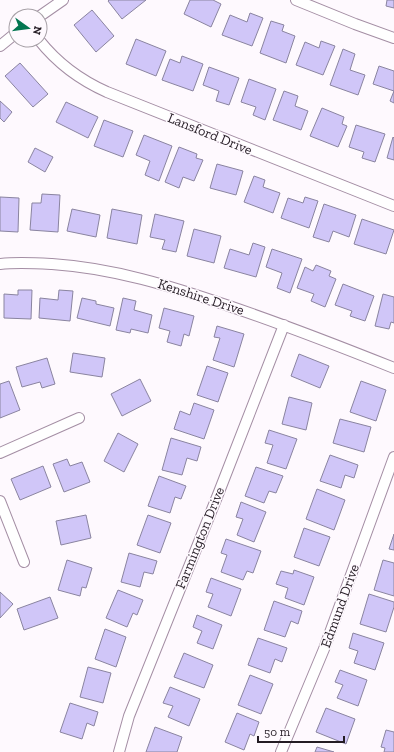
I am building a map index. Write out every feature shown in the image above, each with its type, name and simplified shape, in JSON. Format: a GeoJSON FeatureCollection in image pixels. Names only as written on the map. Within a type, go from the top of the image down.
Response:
{"type":"FeatureCollection","features":[{"type":"Feature","properties":{"kind":"street"},"geometry":{"type":"LineString","coordinates":[[48,10],[63,0]]}},
{"type":"Feature","properties":{"kind":"street"},"geometry":{"type":"LineString","coordinates":[[296,0],[394,38]]}},
{"type":"Feature","properties":{"kind":"street","name":"Lansford Drive"},"geometry":{"type":"LineString","coordinates":[[46,48],[52,56],[86,82],[107,92],[394,206]]}},
{"type":"Feature","properties":{"kind":"street","name":"Kenshire Drive"},"geometry":{"type":"LineString","coordinates":[[0,264],[24,263],[69,265],[130,276],[181,289],[284,325],[394,368]]}},
{"type":"Feature","properties":{"kind":"street","name":"Farmington Drive"},"geometry":{"type":"LineString","coordinates":[[119,752],[129,716],[284,325]]}},
{"type":"Feature","properties":{"kind":"street"},"geometry":{"type":"LineString","coordinates":[[0,453],[78,418]]}},
{"type":"Feature","properties":{"kind":"street","name":"Edmund Drive"},"geometry":{"type":"LineString","coordinates":[[281,752],[324,649],[394,457]]}},
{"type":"Feature","properties":{"kind":"street"},"geometry":{"type":"LineString","coordinates":[[0,501],[24,562]]}},
{"type":"Feature","properties":{"kind":"building"},"geometry":{"type":"Polygon","coordinates":[[[146,0],[122,19],[108,1],[146,0]]]}},
{"type":"Feature","properties":{"kind":"building"},"geometry":{"type":"Polygon","coordinates":[[[190,0],[213,0],[221,4],[211,27],[184,14],[190,0]]]}},
{"type":"Feature","properties":{"kind":"building"},"geometry":{"type":"Polygon","coordinates":[[[387,0],[394,0],[394,8],[386,6],[387,0]]]}},
{"type":"Feature","properties":{"kind":"building"},"geometry":{"type":"Polygon","coordinates":[[[92,10],[114,36],[96,52],[74,25],[92,10]]]}},
{"type":"Feature","properties":{"kind":"building"},"geometry":{"type":"Polygon","coordinates":[[[250,13],[263,18],[252,46],[222,35],[230,15],[247,22],[250,13]]]}},
{"type":"Feature","properties":{"kind":"building"},"geometry":{"type":"Polygon","coordinates":[[[271,21],[284,25],[282,31],[295,36],[286,63],[260,53],[271,21]]]}},
{"type":"Feature","properties":{"kind":"building"},"geometry":{"type":"Polygon","coordinates":[[[136,39],[166,51],[156,76],[126,64],[136,39]]]}},
{"type":"Feature","properties":{"kind":"building"},"geometry":{"type":"Polygon","coordinates":[[[321,41],[335,46],[323,75],[296,65],[305,42],[319,48],[321,41]]]}},
{"type":"Feature","properties":{"kind":"building"},"geometry":{"type":"Polygon","coordinates":[[[343,49],[355,54],[350,70],[365,75],[358,95],[330,85],[343,49]]]}},
{"type":"Feature","properties":{"kind":"building"},"geometry":{"type":"Polygon","coordinates":[[[182,56],[203,64],[193,91],[162,80],[170,59],[180,63],[182,56]]]}},
{"type":"Feature","properties":{"kind":"building"},"geometry":{"type":"Polygon","coordinates":[[[20,63],[48,94],[33,107],[5,76],[20,63]]]}},
{"type":"Feature","properties":{"kind":"building"},"geometry":{"type":"Polygon","coordinates":[[[379,66],[394,71],[394,91],[373,84],[379,66]]]}},
{"type":"Feature","properties":{"kind":"building"},"geometry":{"type":"Polygon","coordinates":[[[209,67],[239,78],[229,105],[216,101],[219,91],[203,85],[209,67]]]}},
{"type":"Feature","properties":{"kind":"building"},"geometry":{"type":"Polygon","coordinates":[[[249,79],[276,89],[265,120],[253,115],[256,107],[241,102],[249,79]]]}},
{"type":"Feature","properties":{"kind":"building"},"geometry":{"type":"Polygon","coordinates":[[[284,91],[298,96],[295,106],[308,111],[301,130],[273,120],[284,91]]]}},
{"type":"Feature","properties":{"kind":"building"},"geometry":{"type":"Polygon","coordinates":[[[394,91],[394,103],[390,101],[394,91]]]}},
{"type":"Feature","properties":{"kind":"building"},"geometry":{"type":"Polygon","coordinates":[[[0,101],[12,112],[4,122],[0,118],[0,101]]]}},
{"type":"Feature","properties":{"kind":"building"},"geometry":{"type":"Polygon","coordinates":[[[66,102],[98,117],[88,138],[56,122],[66,102]]]}},
{"type":"Feature","properties":{"kind":"building"},"geometry":{"type":"Polygon","coordinates":[[[322,108],[344,117],[342,124],[347,126],[338,147],[310,136],[322,108]]]}},
{"type":"Feature","properties":{"kind":"building"},"geometry":{"type":"Polygon","coordinates":[[[104,120],[133,131],[123,157],[94,146],[104,120]]]}},
{"type":"Feature","properties":{"kind":"building"},"geometry":{"type":"Polygon","coordinates":[[[356,125],[385,134],[375,162],[362,158],[364,152],[349,147],[356,125]]]}},
{"type":"Feature","properties":{"kind":"building"},"geometry":{"type":"Polygon","coordinates":[[[144,135],[172,146],[159,181],[145,175],[150,161],[136,155],[144,135]]]}},
{"type":"Feature","properties":{"kind":"building"},"geometry":{"type":"Polygon","coordinates":[[[393,137],[394,138],[394,160],[387,158],[393,137]]]}},
{"type":"Feature","properties":{"kind":"building"},"geometry":{"type":"Polygon","coordinates":[[[179,147],[197,154],[196,158],[203,160],[194,181],[183,177],[179,188],[165,182],[179,147]]]}},
{"type":"Feature","properties":{"kind":"building"},"geometry":{"type":"Polygon","coordinates":[[[35,148],[53,157],[45,172],[28,162],[35,148]]]}},
{"type":"Feature","properties":{"kind":"building"},"geometry":{"type":"Polygon","coordinates":[[[217,164],[243,171],[236,195],[210,188],[217,164]]]}},
{"type":"Feature","properties":{"kind":"building"},"geometry":{"type":"Polygon","coordinates":[[[254,176],[265,180],[263,187],[280,193],[273,213],[244,202],[254,176]]]}},
{"type":"Feature","properties":{"kind":"building"},"geometry":{"type":"Polygon","coordinates":[[[42,194],[60,195],[58,232],[30,230],[32,203],[41,203],[42,194]]]}},
{"type":"Feature","properties":{"kind":"building"},"geometry":{"type":"Polygon","coordinates":[[[0,197],[19,198],[18,232],[0,231],[0,197]]]}},
{"type":"Feature","properties":{"kind":"building"},"geometry":{"type":"Polygon","coordinates":[[[305,197],[318,201],[309,228],[281,218],[288,198],[303,203],[305,197]]]}},
{"type":"Feature","properties":{"kind":"building"},"geometry":{"type":"Polygon","coordinates":[[[324,204],[356,215],[349,237],[333,231],[329,242],[313,237],[324,204]]]}},
{"type":"Feature","properties":{"kind":"building"},"geometry":{"type":"Polygon","coordinates":[[[72,209],[100,215],[96,237],[67,231],[72,209]]]}},
{"type":"Feature","properties":{"kind":"building"},"geometry":{"type":"Polygon","coordinates":[[[112,209],[142,215],[137,244],[107,238],[112,209]]]}},
{"type":"Feature","properties":{"kind":"building"},"geometry":{"type":"Polygon","coordinates":[[[155,214],[184,221],[176,252],[162,249],[165,240],[150,237],[155,214]]]}},
{"type":"Feature","properties":{"kind":"building"},"geometry":{"type":"Polygon","coordinates":[[[362,219],[394,230],[386,254],[354,244],[362,219]]]}},
{"type":"Feature","properties":{"kind":"building"},"geometry":{"type":"Polygon","coordinates":[[[194,229],[221,236],[214,263],[187,256],[194,229]]]}},
{"type":"Feature","properties":{"kind":"building"},"geometry":{"type":"Polygon","coordinates":[[[253,243],[265,247],[256,277],[224,268],[230,249],[249,255],[253,243]]]}},
{"type":"Feature","properties":{"kind":"building"},"geometry":{"type":"Polygon","coordinates":[[[272,249],[302,259],[290,293],[277,288],[282,273],[266,267],[272,249]]]}},
{"type":"Feature","properties":{"kind":"building"},"geometry":{"type":"Polygon","coordinates":[[[316,265],[331,271],[329,276],[336,279],[325,307],[311,301],[314,294],[297,288],[305,267],[313,271],[316,265]]]}},
{"type":"Feature","properties":{"kind":"building"},"geometry":{"type":"Polygon","coordinates":[[[343,284],[374,296],[365,321],[350,316],[352,311],[335,305],[343,284]]]}},
{"type":"Feature","properties":{"kind":"building"},"geometry":{"type":"Polygon","coordinates":[[[18,290],[32,290],[31,319],[4,318],[4,294],[18,295],[18,290]]]}},
{"type":"Feature","properties":{"kind":"building"},"geometry":{"type":"Polygon","coordinates":[[[59,290],[73,291],[70,321],[39,318],[40,298],[58,300],[59,290]]]}},
{"type":"Feature","properties":{"kind":"building"},"geometry":{"type":"Polygon","coordinates":[[[383,294],[394,297],[394,323],[391,322],[389,329],[375,326],[383,294]]]}},
{"type":"Feature","properties":{"kind":"building"},"geometry":{"type":"Polygon","coordinates":[[[82,298],[96,301],[96,304],[114,308],[110,326],[77,318],[82,298]]]}},
{"type":"Feature","properties":{"kind":"building"},"geometry":{"type":"Polygon","coordinates":[[[123,298],[136,301],[134,310],[152,315],[148,333],[131,329],[130,333],[116,330],[123,298]]]}},
{"type":"Feature","properties":{"kind":"building"},"geometry":{"type":"Polygon","coordinates":[[[164,308],[194,316],[189,336],[184,334],[181,346],[167,342],[170,331],[159,328],[164,308]]]}},
{"type":"Feature","properties":{"kind":"building"},"geometry":{"type":"Polygon","coordinates":[[[217,326],[244,334],[234,367],[213,360],[220,338],[214,337],[217,326]]]}},
{"type":"Feature","properties":{"kind":"building"},"geometry":{"type":"Polygon","coordinates":[[[73,353],[105,358],[102,377],[70,372],[73,353]]]}},
{"type":"Feature","properties":{"kind":"building"},"geometry":{"type":"Polygon","coordinates":[[[299,354],[329,366],[320,388],[291,376],[299,354]]]}},
{"type":"Feature","properties":{"kind":"building"},"geometry":{"type":"Polygon","coordinates":[[[47,358],[55,384],[42,388],[40,382],[22,387],[16,367],[47,358]]]}},
{"type":"Feature","properties":{"kind":"building"},"geometry":{"type":"Polygon","coordinates":[[[207,366],[228,373],[218,402],[197,395],[207,366]]]}},
{"type":"Feature","properties":{"kind":"building"},"geometry":{"type":"Polygon","coordinates":[[[140,379],[151,401],[122,416],[111,394],[140,379]]]}},
{"type":"Feature","properties":{"kind":"building"},"geometry":{"type":"Polygon","coordinates":[[[9,381],[20,410],[0,418],[0,384],[9,381]]]}},
{"type":"Feature","properties":{"kind":"building"},"geometry":{"type":"Polygon","coordinates":[[[361,381],[386,390],[376,421],[350,412],[361,381]]]}},
{"type":"Feature","properties":{"kind":"building"},"geometry":{"type":"Polygon","coordinates":[[[289,397],[312,403],[306,430],[282,424],[289,397]]]}},
{"type":"Feature","properties":{"kind":"building"},"geometry":{"type":"Polygon","coordinates":[[[194,403],[214,410],[204,439],[174,429],[180,411],[190,415],[194,403]]]}},
{"type":"Feature","properties":{"kind":"building"},"geometry":{"type":"Polygon","coordinates":[[[340,419],[371,427],[364,452],[333,443],[340,419]]]}},
{"type":"Feature","properties":{"kind":"building"},"geometry":{"type":"Polygon","coordinates":[[[269,430],[297,439],[286,469],[267,463],[273,445],[265,443],[269,430]]]}},
{"type":"Feature","properties":{"kind":"building"},"geometry":{"type":"Polygon","coordinates":[[[118,433],[138,444],[124,472],[104,461],[118,433]]]}},
{"type":"Feature","properties":{"kind":"building"},"geometry":{"type":"Polygon","coordinates":[[[171,438],[201,447],[197,461],[187,458],[182,475],[162,470],[171,438]]]}},
{"type":"Feature","properties":{"kind":"building"},"geometry":{"type":"Polygon","coordinates":[[[330,455],[358,465],[354,478],[345,475],[341,488],[320,481],[330,455]]]}},
{"type":"Feature","properties":{"kind":"building"},"geometry":{"type":"Polygon","coordinates":[[[67,459],[70,466],[82,462],[90,482],[64,492],[53,464],[67,459]]]}},
{"type":"Feature","properties":{"kind":"building"},"geometry":{"type":"Polygon","coordinates":[[[43,466],[51,487],[20,500],[11,479],[43,466]]]}},
{"type":"Feature","properties":{"kind":"building"},"geometry":{"type":"Polygon","coordinates":[[[256,467],[283,476],[276,493],[269,491],[264,503],[245,496],[256,467]]]}},
{"type":"Feature","properties":{"kind":"building"},"geometry":{"type":"Polygon","coordinates":[[[159,476],[186,486],[181,499],[175,497],[170,513],[148,506],[159,476]]]}},
{"type":"Feature","properties":{"kind":"building"},"geometry":{"type":"Polygon","coordinates":[[[317,489],[345,500],[334,530],[306,519],[317,489]]]}},
{"type":"Feature","properties":{"kind":"building"},"geometry":{"type":"Polygon","coordinates":[[[241,502],[266,512],[254,542],[237,535],[243,519],[236,517],[241,502]]]}},
{"type":"Feature","properties":{"kind":"building"},"geometry":{"type":"Polygon","coordinates":[[[86,515],[91,538],[61,545],[56,521],[86,515]]]}},
{"type":"Feature","properties":{"kind":"building"},"geometry":{"type":"Polygon","coordinates":[[[148,515],[171,523],[160,553],[137,545],[148,515]]]}},
{"type":"Feature","properties":{"kind":"building"},"geometry":{"type":"Polygon","coordinates":[[[304,528],[330,537],[319,566],[294,557],[304,528]]]}},
{"type":"Feature","properties":{"kind":"building"},"geometry":{"type":"Polygon","coordinates":[[[394,534],[394,550],[389,549],[394,534]]]}},
{"type":"Feature","properties":{"kind":"building"},"geometry":{"type":"Polygon","coordinates":[[[226,539],[261,551],[253,573],[247,571],[243,580],[221,572],[227,555],[221,553],[226,539]]]}},
{"type":"Feature","properties":{"kind":"building"},"geometry":{"type":"Polygon","coordinates":[[[129,553],[157,561],[153,574],[144,572],[140,587],[121,582],[129,553]]]}},
{"type":"Feature","properties":{"kind":"building"},"geometry":{"type":"Polygon","coordinates":[[[67,560],[92,568],[86,588],[82,587],[80,596],[58,590],[67,560]]]}},
{"type":"Feature","properties":{"kind":"building"},"geometry":{"type":"Polygon","coordinates":[[[383,560],[394,563],[394,596],[374,590],[383,560]]]}},
{"type":"Feature","properties":{"kind":"building"},"geometry":{"type":"Polygon","coordinates":[[[294,570],[314,577],[304,605],[285,598],[288,588],[276,584],[281,571],[293,574],[294,570]]]}},
{"type":"Feature","properties":{"kind":"building"},"geometry":{"type":"Polygon","coordinates":[[[211,578],[241,589],[231,616],[208,607],[213,594],[206,592],[211,578]]]}},
{"type":"Feature","properties":{"kind":"building"},"geometry":{"type":"Polygon","coordinates":[[[118,590],[143,600],[137,615],[133,613],[127,627],[106,618],[118,590]]]}},
{"type":"Feature","properties":{"kind":"building"},"geometry":{"type":"Polygon","coordinates":[[[0,592],[13,604],[0,618],[0,592]]]}},
{"type":"Feature","properties":{"kind":"building"},"geometry":{"type":"Polygon","coordinates":[[[369,594],[394,602],[394,607],[386,632],[360,624],[369,594]]]}},
{"type":"Feature","properties":{"kind":"building"},"geometry":{"type":"Polygon","coordinates":[[[50,597],[58,618],[24,630],[17,609],[50,597]]]}},
{"type":"Feature","properties":{"kind":"building"},"geometry":{"type":"Polygon","coordinates":[[[274,601],[302,611],[298,624],[291,621],[285,637],[264,630],[274,601]]]}},
{"type":"Feature","properties":{"kind":"building"},"geometry":{"type":"Polygon","coordinates":[[[197,615],[222,625],[213,649],[197,643],[202,631],[193,627],[197,615]]]}},
{"type":"Feature","properties":{"kind":"building"},"geometry":{"type":"Polygon","coordinates":[[[105,629],[126,637],[116,667],[95,659],[105,629]]]}},
{"type":"Feature","properties":{"kind":"building"},"geometry":{"type":"Polygon","coordinates":[[[353,633],[384,643],[375,670],[354,663],[358,651],[349,648],[353,633]]]}},
{"type":"Feature","properties":{"kind":"building"},"geometry":{"type":"Polygon","coordinates":[[[258,638],[287,648],[282,662],[275,659],[270,673],[248,665],[258,638]]]}},
{"type":"Feature","properties":{"kind":"building"},"geometry":{"type":"Polygon","coordinates":[[[184,653],[213,665],[204,688],[174,677],[184,653]]]}},
{"type":"Feature","properties":{"kind":"building"},"geometry":{"type":"Polygon","coordinates":[[[88,667],[111,673],[103,703],[80,697],[88,667]]]}},
{"type":"Feature","properties":{"kind":"building"},"geometry":{"type":"Polygon","coordinates":[[[340,670],[367,680],[358,706],[337,698],[343,685],[335,682],[340,670]]]}},
{"type":"Feature","properties":{"kind":"building"},"geometry":{"type":"Polygon","coordinates":[[[250,675],[273,684],[261,714],[238,705],[250,675]]]}},
{"type":"Feature","properties":{"kind":"building"},"geometry":{"type":"Polygon","coordinates":[[[170,687],[200,699],[189,726],[168,717],[173,706],[163,703],[170,687]]]}},
{"type":"Feature","properties":{"kind":"building"},"geometry":{"type":"Polygon","coordinates":[[[70,703],[98,712],[94,726],[87,723],[82,739],[60,732],[70,703]]]}},
{"type":"Feature","properties":{"kind":"building"},"geometry":{"type":"Polygon","coordinates":[[[326,708],[355,719],[346,744],[316,732],[326,708]]]}},
{"type":"Feature","properties":{"kind":"building"},"geometry":{"type":"Polygon","coordinates":[[[237,713],[259,722],[254,736],[250,734],[244,750],[225,742],[237,713]]]}},
{"type":"Feature","properties":{"kind":"building"},"geometry":{"type":"Polygon","coordinates":[[[155,727],[182,737],[177,752],[146,752],[155,727]]]}},
{"type":"Feature","properties":{"kind":"building"},"geometry":{"type":"Polygon","coordinates":[[[386,730],[394,732],[394,752],[384,752],[385,748],[381,747],[386,730]]]}},
{"type":"Feature","properties":{"kind":"building"},"geometry":{"type":"Polygon","coordinates":[[[317,747],[334,752],[315,752],[317,747]]]}}]}
